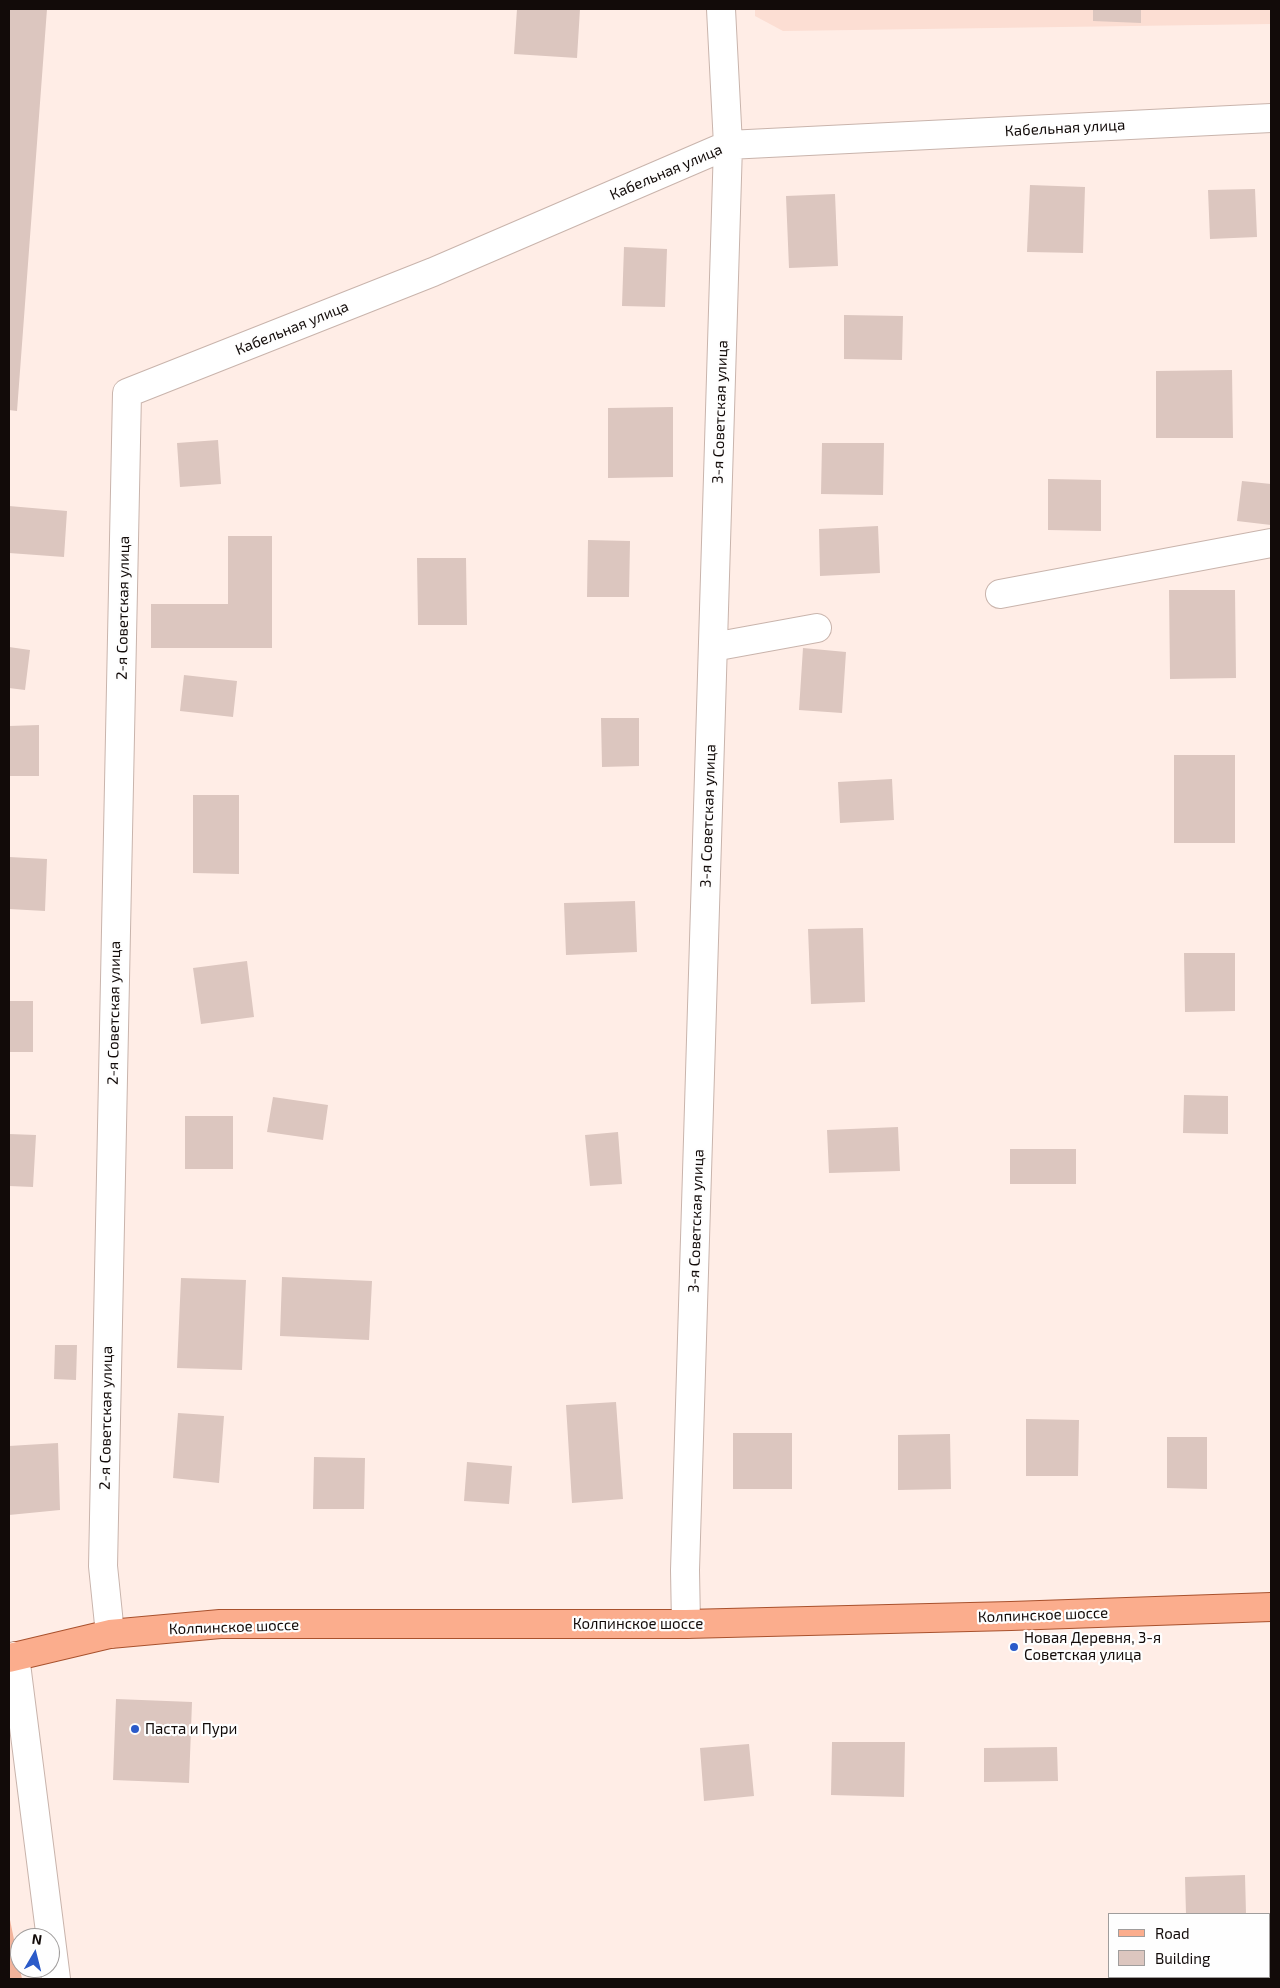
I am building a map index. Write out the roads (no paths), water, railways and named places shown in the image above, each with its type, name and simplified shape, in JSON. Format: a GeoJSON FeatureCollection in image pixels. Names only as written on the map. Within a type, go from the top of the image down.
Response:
{"type":"FeatureCollection","features":[{"type":"Feature","properties":{"kind":"main road","name":"Колпинское шоссе"},"geometry":{"type":"LineString","coordinates":[[12,1657],[110,1634],[220,1624],[686,1624],[1271,1607]]}},
{"type":"Feature","properties":{"kind":"street","name":"3-я Советская улица"},"geometry":{"type":"LineString","coordinates":[[686,1624],[685,1570],[728,145],[721,9]]}},
{"type":"Feature","properties":{"kind":"street","name":"Кабельная улица"},"geometry":{"type":"LineString","coordinates":[[127,393],[433,272],[728,145],[1271,118]]}},
{"type":"Feature","properties":{"kind":"street","name":"2-я Советская улица"},"geometry":{"type":"LineString","coordinates":[[110,1634],[103,1566],[127,393]]}},
{"type":"Feature","properties":{"kind":"street"},"geometry":{"type":"LineString","coordinates":[[1000,594],[1271,543]]}},
{"type":"Feature","properties":{"kind":"street"},"geometry":{"type":"LineString","coordinates":[[713,647],[817,628]]}},
{"type":"Feature","properties":{"kind":"street"},"geometry":{"type":"LineString","coordinates":[[12,1657],[56,1979]]}},
{"type":"Feature","properties":{"kind":"place","name":"Новая Деревня, 3-я Советская улица"},"geometry":{"type":"Point","coordinates":[1014,1647]}},
{"type":"Feature","properties":{"kind":"place","name":"Паста и Пури"},"geometry":{"type":"Point","coordinates":[135,1729]}}]}
